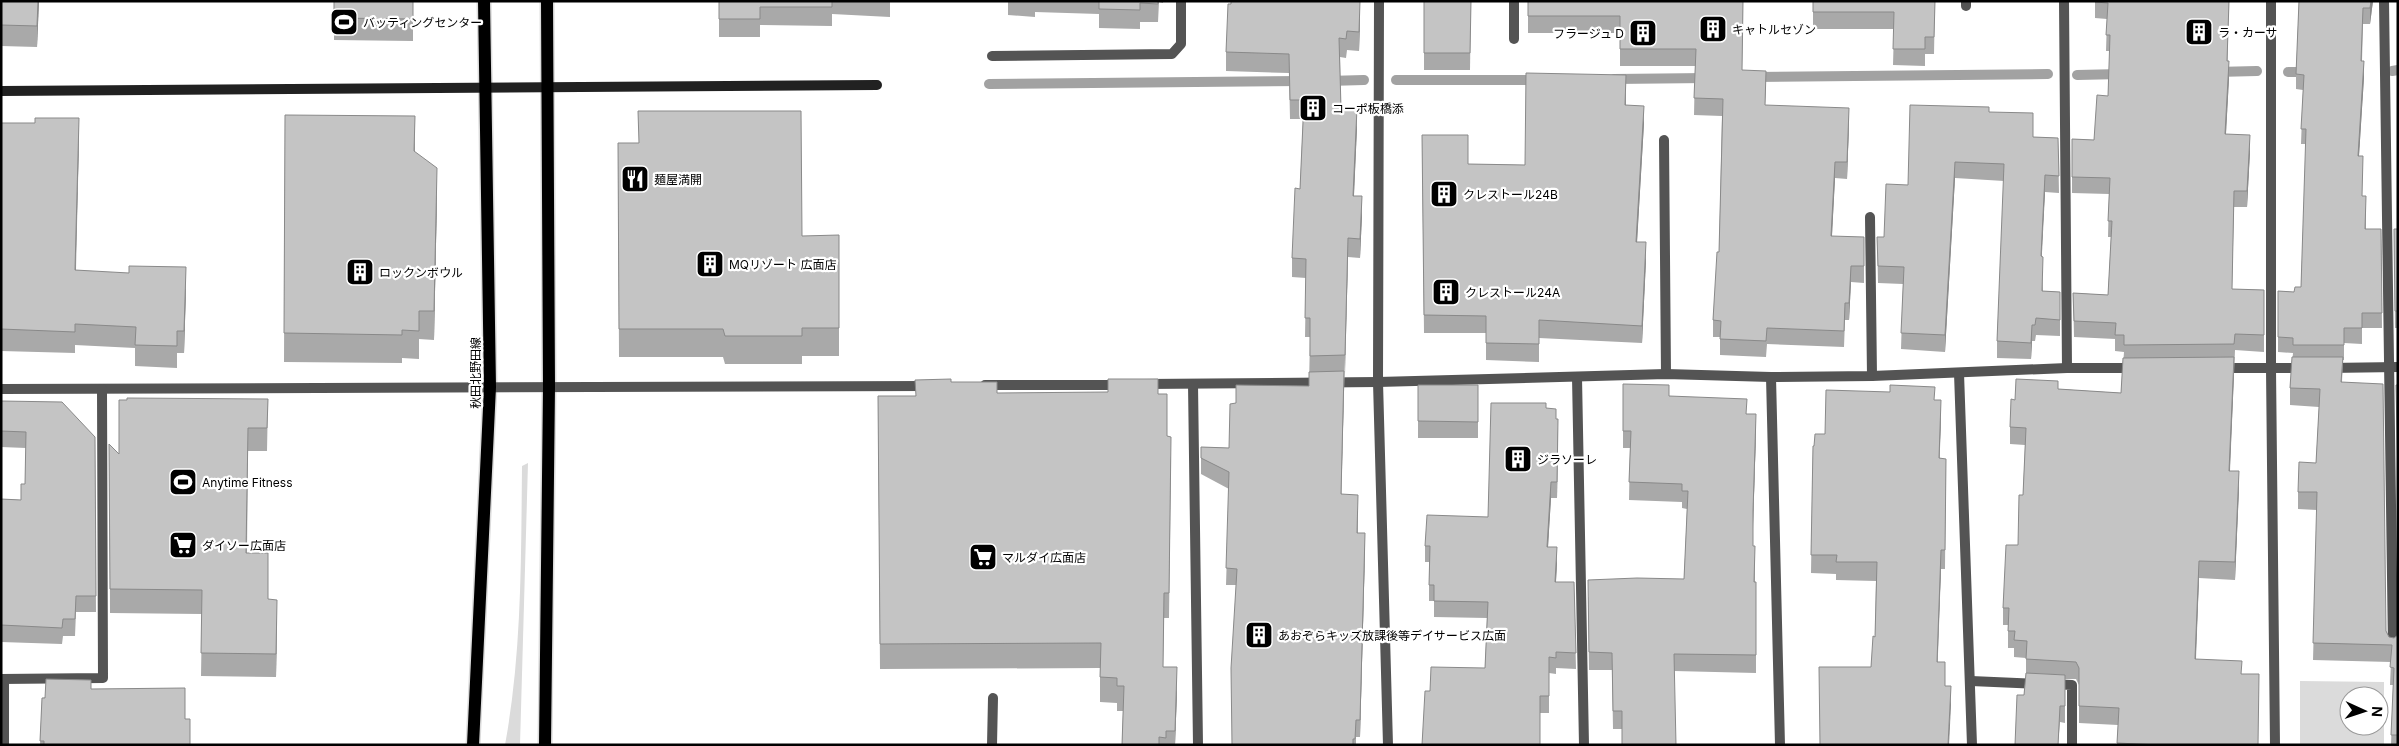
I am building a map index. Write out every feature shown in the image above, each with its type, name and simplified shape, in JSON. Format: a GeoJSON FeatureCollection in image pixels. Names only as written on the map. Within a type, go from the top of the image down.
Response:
{"type":"FeatureCollection","features":[{"type":"Feature","properties":{"kind":"main road","name":"秋田北野田線"},"geometry":{"type":"LineString","coordinates":[[473,745],[490,387],[484,1]]}},
{"type":"Feature","properties":{"kind":"main road"},"geometry":{"type":"LineString","coordinates":[[545,745],[550,387],[547,1]]}},
{"type":"Feature","properties":{"kind":"street"},"geometry":{"type":"LineString","coordinates":[[992,56],[1172,54],[1181,44],[1181,1]]}},
{"type":"Feature","properties":{"kind":"street"},"geometry":{"type":"LineString","coordinates":[[1379,1],[1378,382],[1388,745]]}},
{"type":"Feature","properties":{"kind":"street"},"geometry":{"type":"LineString","coordinates":[[1514,1],[1514,39]]}},
{"type":"Feature","properties":{"kind":"street"},"geometry":{"type":"LineString","coordinates":[[2064,1],[2067,368]]}},
{"type":"Feature","properties":{"kind":"street"},"geometry":{"type":"LineString","coordinates":[[2271,1],[2270,369],[2275,745]]}},
{"type":"Feature","properties":{"kind":"street"},"geometry":{"type":"LineString","coordinates":[[2384,1],[2394,367],[2393,648]]}},
{"type":"Feature","properties":{"kind":"street"},"geometry":{"type":"LineString","coordinates":[[1,91],[877,85]]}},
{"type":"Feature","properties":{"kind":"street"},"geometry":{"type":"LineString","coordinates":[[1664,140],[1666,374]]}},
{"type":"Feature","properties":{"kind":"street"},"geometry":{"type":"LineString","coordinates":[[1870,217],[1872,376]]}},
{"type":"Feature","properties":{"kind":"street"},"geometry":{"type":"LineString","coordinates":[[2216,368],[2394,367]]}},
{"type":"Feature","properties":{"kind":"street"},"geometry":{"type":"LineString","coordinates":[[978,385],[1378,382],[1666,374],[1771,377],[1872,376],[2067,368],[2146,368]]}},
{"type":"Feature","properties":{"kind":"street"},"geometry":{"type":"LineString","coordinates":[[1959,373],[1972,745]]}},
{"type":"Feature","properties":{"kind":"street"},"geometry":{"type":"LineString","coordinates":[[1577,377],[1584,745]]}},
{"type":"Feature","properties":{"kind":"street"},"geometry":{"type":"LineString","coordinates":[[1771,377],[1780,745]]}},
{"type":"Feature","properties":{"kind":"street"},"geometry":{"type":"LineString","coordinates":[[1193,384],[1198,745]]}},
{"type":"Feature","properties":{"kind":"street"},"geometry":{"type":"LineString","coordinates":[[1,389],[941,385]]}},
{"type":"Feature","properties":{"kind":"street"},"geometry":{"type":"LineString","coordinates":[[4,745],[3,679],[103,678],[102,388]]}},
{"type":"Feature","properties":{"kind":"street"},"geometry":{"type":"LineString","coordinates":[[1971,681],[2072,685],[2072,745]]}},
{"type":"Feature","properties":{"kind":"street"},"geometry":{"type":"LineString","coordinates":[[992,745],[993,698]]}},
{"type":"Feature","properties":{"kind":"shaded area"},"geometry":{"type":"Polygon","coordinates":[[[528,463],[520,745],[505,745],[511,710],[518,641],[522,466],[528,463]]]}},
{"type":"Feature","properties":{"kind":"shaded area"},"geometry":{"type":"Polygon","coordinates":[[[2300,681],[2384,682],[2384,686],[2339,686],[2339,736],[2384,736],[2384,745],[2300,745],[2300,681]]]}},
{"type":"Feature","properties":{"kind":"building"},"geometry":{"type":"Polygon","coordinates":[[[1,1],[38,1],[37,26],[1,25],[1,1]]]}},
{"type":"Feature","properties":{"kind":"building"},"geometry":{"type":"Polygon","coordinates":[[[334,1],[413,1],[413,19],[334,18],[334,1]]]}},
{"type":"Feature","properties":{"kind":"building"},"geometry":{"type":"Polygon","coordinates":[[[719,1],[832,1],[832,7],[760,7],[760,19],[719,19],[719,1]]]}},
{"type":"Feature","properties":{"kind":"building"},"geometry":{"type":"Polygon","coordinates":[[[1099,1],[1158,1],[1158,4],[1140,3],[1140,10],[1099,9],[1099,1]]]}},
{"type":"Feature","properties":{"kind":"building"},"geometry":{"type":"Polygon","coordinates":[[[1231,1],[1360,1],[1359,32],[1347,31],[1346,39],[1339,38],[1341,108],[1357,108],[1353,196],[1362,196],[1360,239],[1348,238],[1345,355],[1310,356],[1310,318],[1305,318],[1306,259],[1292,258],[1295,188],[1300,189],[1304,100],[1290,100],[1289,54],[1226,52],[1228,4],[1231,4],[1231,1]]]}},
{"type":"Feature","properties":{"kind":"building"},"geometry":{"type":"Polygon","coordinates":[[[1424,1],[1471,1],[1470,53],[1424,53],[1424,1]]]}},
{"type":"Feature","properties":{"kind":"building"},"geometry":{"type":"Polygon","coordinates":[[[1528,1],[1743,1],[1742,70],[1766,71],[1765,105],[1849,108],[1847,162],[1835,162],[1831,236],[1864,237],[1864,266],[1851,266],[1849,303],[1845,303],[1844,331],[1767,328],[1766,341],[1720,339],[1721,321],[1713,320],[1717,252],[1719,252],[1723,99],[1694,98],[1696,49],[1620,49],[1620,16],[1528,16],[1528,1]]]}},
{"type":"Feature","properties":{"kind":"building"},"geometry":{"type":"Polygon","coordinates":[[[1813,1],[1935,1],[1934,37],[1925,37],[1925,49],[1893,49],[1894,12],[1813,12],[1813,1]]]}},
{"type":"Feature","properties":{"kind":"building"},"geometry":{"type":"Polygon","coordinates":[[[2095,1],[2229,1],[2227,61],[2229,61],[2225,134],[2250,135],[2247,191],[2234,191],[2232,289],[2264,290],[2264,335],[2235,334],[2234,344],[2124,345],[2124,335],[2115,335],[2116,323],[2074,321],[2073,293],[2108,295],[2112,221],[2108,221],[2110,178],[2072,177],[2072,139],[2094,140],[2097,95],[2108,96],[2110,35],[2106,35],[2108,3],[2095,1]]]}},
{"type":"Feature","properties":{"kind":"building"},"geometry":{"type":"Polygon","coordinates":[[[2299,1],[2371,1],[2370,8],[2363,8],[2361,61],[2364,61],[2358,156],[2363,156],[2362,196],[2366,196],[2365,229],[2381,229],[2382,313],[2362,313],[2362,328],[2344,328],[2344,345],[2293,345],[2293,338],[2278,337],[2278,291],[2294,292],[2295,287],[2301,287],[2306,129],[2301,129],[2304,75],[2296,74],[2299,1]]]}},
{"type":"Feature","properties":{"kind":"building"},"geometry":{"type":"Polygon","coordinates":[[[1526,73],[1626,75],[1625,105],[1644,106],[1636,242],[1646,242],[1642,326],[1539,320],[1539,344],[1486,343],[1486,316],[1424,315],[1422,135],[1468,135],[1468,164],[1525,165],[1526,73]]]}},
{"type":"Feature","properties":{"kind":"building"},"geometry":{"type":"Polygon","coordinates":[[[1910,105],[1989,107],[1989,112],[2033,113],[2033,137],[2058,138],[2059,176],[2045,175],[2041,256],[2043,257],[2042,291],[2060,292],[2060,320],[2036,318],[2035,325],[2032,325],[2031,343],[1997,341],[2004,164],[1955,162],[1945,335],[1901,333],[1904,267],[1878,266],[1877,237],[1884,237],[1886,184],[1908,185],[1910,105]]]}},
{"type":"Feature","properties":{"kind":"building","name":"MQリゾート 広面店"},"geometry":{"type":"Polygon","coordinates":[[[638,111],[801,111],[802,236],[839,235],[839,328],[802,328],[802,336],[725,336],[723,329],[619,329],[618,143],[639,143],[638,111]]]}},
{"type":"Feature","properties":{"kind":"building","name":"ロックンボウル"},"geometry":{"type":"Polygon","coordinates":[[[285,115],[415,116],[414,151],[437,168],[434,311],[419,311],[419,331],[402,330],[402,335],[284,333],[285,115]]]}},
{"type":"Feature","properties":{"kind":"building"},"geometry":{"type":"Polygon","coordinates":[[[35,118],[79,118],[75,270],[129,273],[129,266],[186,267],[184,331],[177,331],[177,346],[135,345],[136,327],[75,324],[75,332],[1,329],[1,123],[35,123],[35,118]]]}},
{"type":"Feature","properties":{"kind":"building"},"geometry":{"type":"Polygon","coordinates":[[[2394,229],[2398,229],[2398,311],[2395,311],[2394,229]]]}},
{"type":"Feature","properties":{"kind":"building"},"geometry":{"type":"Polygon","coordinates":[[[2234,357],[2229,471],[2239,471],[2235,562],[2199,561],[2195,659],[2242,661],[2241,674],[2259,674],[2258,745],[2117,743],[2119,708],[2079,706],[2079,668],[2076,662],[2026,659],[2027,641],[2014,640],[2015,631],[2008,631],[2009,608],[2003,608],[2006,545],[2018,545],[2019,495],[2023,495],[2026,428],[2010,427],[2011,399],[2015,400],[2016,379],[2058,381],[2058,389],[2121,393],[2123,358],[2234,357]]]}},
{"type":"Feature","properties":{"kind":"building"},"geometry":{"type":"Polygon","coordinates":[[[2292,357],[2343,357],[2341,382],[2383,384],[2386,631],[2389,637],[2394,638],[2398,635],[2398,735],[2391,735],[2394,668],[2390,667],[2392,645],[2313,643],[2317,492],[2298,492],[2299,462],[2316,463],[2320,389],[2290,388],[2292,357]]]}},
{"type":"Feature","properties":{"kind":"building"},"geometry":{"type":"Polygon","coordinates":[[[1344,371],[1341,494],[1358,495],[1357,533],[1365,533],[1360,720],[1356,720],[1355,739],[1353,739],[1353,745],[1232,745],[1231,668],[1237,569],[1226,568],[1229,472],[1201,458],[1201,447],[1229,448],[1230,404],[1236,403],[1236,385],[1309,386],[1309,372],[1344,371]]]}},
{"type":"Feature","properties":{"kind":"building"},"geometry":{"type":"Polygon","coordinates":[[[951,379],[951,382],[997,382],[997,393],[1108,392],[1108,379],[1158,379],[1158,394],[1167,394],[1167,436],[1171,437],[1169,593],[1164,593],[1163,667],[1177,667],[1175,731],[1166,731],[1166,738],[1159,737],[1159,745],[1122,745],[1124,686],[1117,686],[1117,678],[1100,677],[1101,643],[880,644],[878,396],[916,396],[915,380],[951,379]]]}},
{"type":"Feature","properties":{"kind":"building"},"geometry":{"type":"Polygon","coordinates":[[[1623,384],[1669,385],[1669,396],[1747,399],[1746,414],[1756,414],[1753,546],[1755,546],[1754,582],[1756,582],[1756,655],[1674,654],[1676,745],[1622,745],[1622,711],[1613,711],[1612,653],[1589,652],[1588,580],[1684,579],[1688,491],[1682,491],[1682,484],[1629,482],[1631,431],[1623,431],[1623,384]]]}},
{"type":"Feature","properties":{"kind":"building"},"geometry":{"type":"Polygon","coordinates":[[[1418,385],[1478,385],[1478,422],[1418,421],[1418,385]]]}},
{"type":"Feature","properties":{"kind":"building"},"geometry":{"type":"Polygon","coordinates":[[[1890,385],[1935,387],[1934,400],[1941,400],[1939,458],[1946,459],[1945,550],[1941,550],[1937,662],[1945,662],[1945,686],[1951,686],[1948,745],[1820,745],[1819,667],[1871,667],[1873,636],[1875,637],[1877,562],[1836,562],[1837,555],[1811,555],[1813,446],[1815,434],[1825,434],[1826,390],[1890,392],[1890,385]]]}},
{"type":"Feature","properties":{"kind":"building"},"geometry":{"type":"Polygon","coordinates":[[[2396,385],[2398,385],[2398,478],[2396,385]]]}},
{"type":"Feature","properties":{"kind":"building"},"geometry":{"type":"Polygon","coordinates":[[[127,398],[268,399],[267,428],[248,428],[246,553],[268,553],[268,599],[277,600],[276,654],[201,653],[202,590],[110,589],[109,444],[119,454],[119,400],[127,400],[127,398]]]}},
{"type":"Feature","properties":{"kind":"building"},"geometry":{"type":"Polygon","coordinates":[[[1,401],[62,402],[95,437],[96,596],[76,596],[75,619],[63,619],[62,628],[1,625],[1,499],[21,500],[21,484],[25,484],[26,432],[1,431],[1,401]]]}},
{"type":"Feature","properties":{"kind":"building"},"geometry":{"type":"Polygon","coordinates":[[[1491,403],[1546,403],[1546,408],[1556,409],[1556,419],[1558,419],[1557,482],[1551,482],[1547,547],[1557,547],[1555,582],[1574,582],[1576,653],[1556,652],[1556,658],[1549,657],[1549,696],[1540,696],[1540,745],[1422,745],[1425,691],[1430,691],[1431,667],[1485,668],[1488,602],[1434,601],[1434,585],[1429,585],[1430,546],[1425,546],[1427,515],[1488,517],[1491,403]]]}},
{"type":"Feature","properties":{"kind":"building"},"geometry":{"type":"Polygon","coordinates":[[[2026,673],[2065,675],[2065,706],[2060,706],[2058,745],[2015,745],[2017,695],[2024,695],[2026,673]]]}},
{"type":"Feature","properties":{"kind":"building"},"geometry":{"type":"Polygon","coordinates":[[[46,679],[91,680],[91,689],[185,688],[185,719],[190,719],[190,745],[44,745],[44,741],[40,741],[42,698],[45,698],[46,679]]]}},
{"type":"Feature","properties":{"kind":"waterway"},"geometry":{"type":"LineString","coordinates":[[2392,71],[2398,70]]}},
{"type":"Feature","properties":{"kind":"waterway"},"geometry":{"type":"LineString","coordinates":[[2216,72],[2257,71]]}},
{"type":"Feature","properties":{"kind":"waterway"},"geometry":{"type":"LineString","coordinates":[[2288,72],[2308,72]]}},
{"type":"Feature","properties":{"kind":"waterway"},"geometry":{"type":"LineString","coordinates":[[1754,77],[2048,74]]}},
{"type":"Feature","properties":{"kind":"waterway"},"geometry":{"type":"LineString","coordinates":[[2077,75],[2121,74]]}},
{"type":"Feature","properties":{"kind":"waterway"},"geometry":{"type":"LineString","coordinates":[[1614,79],[1707,78]]}},
{"type":"Feature","properties":{"kind":"waterway"},"geometry":{"type":"LineString","coordinates":[[1328,81],[1364,80]]}},
{"type":"Feature","properties":{"kind":"waterway"},"geometry":{"type":"LineString","coordinates":[[1396,80],[1540,80]]}},
{"type":"Feature","properties":{"kind":"waterway"},"geometry":{"type":"LineString","coordinates":[[989,84],[1303,81]]}},
{"type":"Feature","properties":{"kind":"place","name":"バッティングセンター"},"geometry":{"type":"Point","coordinates":[344,22]}},
{"type":"Feature","properties":{"kind":"place","name":"キャトルセゾン"},"geometry":{"type":"Point","coordinates":[1713,29]}},
{"type":"Feature","properties":{"kind":"place","name":"ラ・カーサ"},"geometry":{"type":"Point","coordinates":[2199,32]}},
{"type":"Feature","properties":{"kind":"place","name":"フラージュ D"},"geometry":{"type":"Point","coordinates":[1643,33]}},
{"type":"Feature","properties":{"kind":"place","name":"コーポ板橋添"},"geometry":{"type":"Point","coordinates":[1313,108]}},
{"type":"Feature","properties":{"kind":"place","name":"麺屋満開"},"geometry":{"type":"Point","coordinates":[635,179]}},
{"type":"Feature","properties":{"kind":"place","name":"クレストール24B"},"geometry":{"type":"Point","coordinates":[1444,194]}},
{"type":"Feature","properties":{"kind":"place","name":"MQリゾート 広面店"},"geometry":{"type":"Point","coordinates":[710,264]}},
{"type":"Feature","properties":{"kind":"place","name":"ロックンボウル"},"geometry":{"type":"Point","coordinates":[360,272]}},
{"type":"Feature","properties":{"kind":"place","name":"クレストール24A"},"geometry":{"type":"Point","coordinates":[1446,292]}},
{"type":"Feature","properties":{"kind":"place","name":"ジラソーレ"},"geometry":{"type":"Point","coordinates":[1518,459]}},
{"type":"Feature","properties":{"kind":"place","name":"Anytime Fitness"},"geometry":{"type":"Point","coordinates":[183,482]}},
{"type":"Feature","properties":{"kind":"place","name":"ダイソー広面店"},"geometry":{"type":"Point","coordinates":[183,545]}},
{"type":"Feature","properties":{"kind":"place","name":"マルダイ広面店"},"geometry":{"type":"Point","coordinates":[983,557]}},
{"type":"Feature","properties":{"kind":"place","name":"あおぞらキッズ放課後等デイサービス広面"},"geometry":{"type":"Point","coordinates":[1259,635]}}]}
